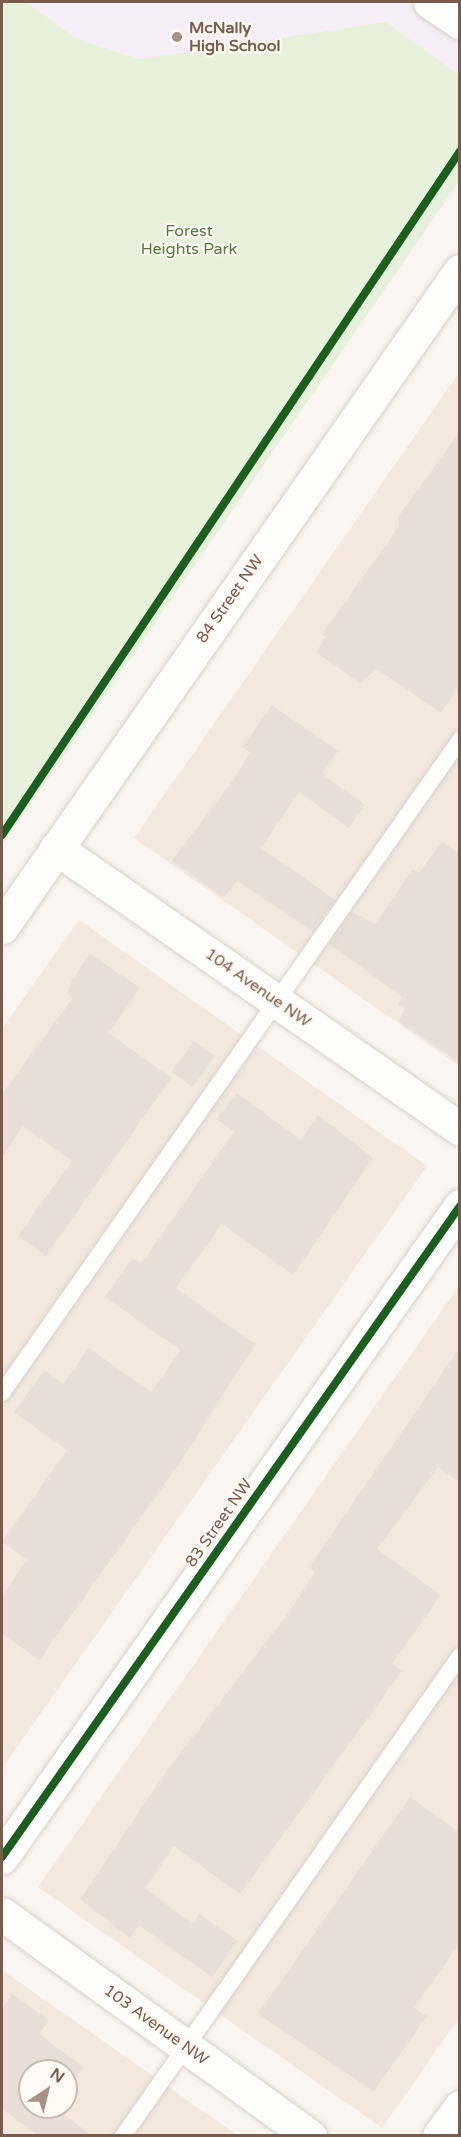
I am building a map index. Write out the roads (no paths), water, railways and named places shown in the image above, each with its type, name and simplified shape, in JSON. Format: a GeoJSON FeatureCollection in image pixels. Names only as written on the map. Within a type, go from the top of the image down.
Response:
{"type":"FeatureCollection","features":[{"type":"Feature","properties":{"kind":"street"},"geometry":{"type":"LineString","coordinates":[[430,2],[459,22]]}},
{"type":"Feature","properties":{"kind":"street","name":"84 Street NW"},"geometry":{"type":"LineString","coordinates":[[2,927],[459,271]]}},
{"type":"Feature","properties":{"kind":"street","name":"104 Avenue NW"},"geometry":{"type":"LineString","coordinates":[[56,848],[459,1129]]}},
{"type":"Feature","properties":{"kind":"street","name":"83 Street NW"},"geometry":{"type":"LineString","coordinates":[[2,1857],[459,1206]]}},
{"type":"Feature","properties":{"kind":"street","name":"103 Avenue NW"},"geometry":{"type":"LineString","coordinates":[[2,1914],[310,2136]]}},
{"type":"Feature","properties":{"kind":"street"},"geometry":{"type":"LineString","coordinates":[[439,2136],[459,2107]]}},
{"type":"Feature","properties":{"kind":"lane"},"geometry":{"type":"LineString","coordinates":[[2,1393],[459,740]]}},
{"type":"Feature","properties":{"kind":"lane"},"geometry":{"type":"LineString","coordinates":[[123,2136],[459,1656]]}},
{"type":"Feature","properties":{"kind":"place","name":"McNally High School"},"geometry":{"type":"Point","coordinates":[177,37]}},
{"type":"Feature","properties":{"kind":"park label","name":"Forest Heights Park"},"geometry":{"type":"Point","coordinates":[189,240]}}]}
